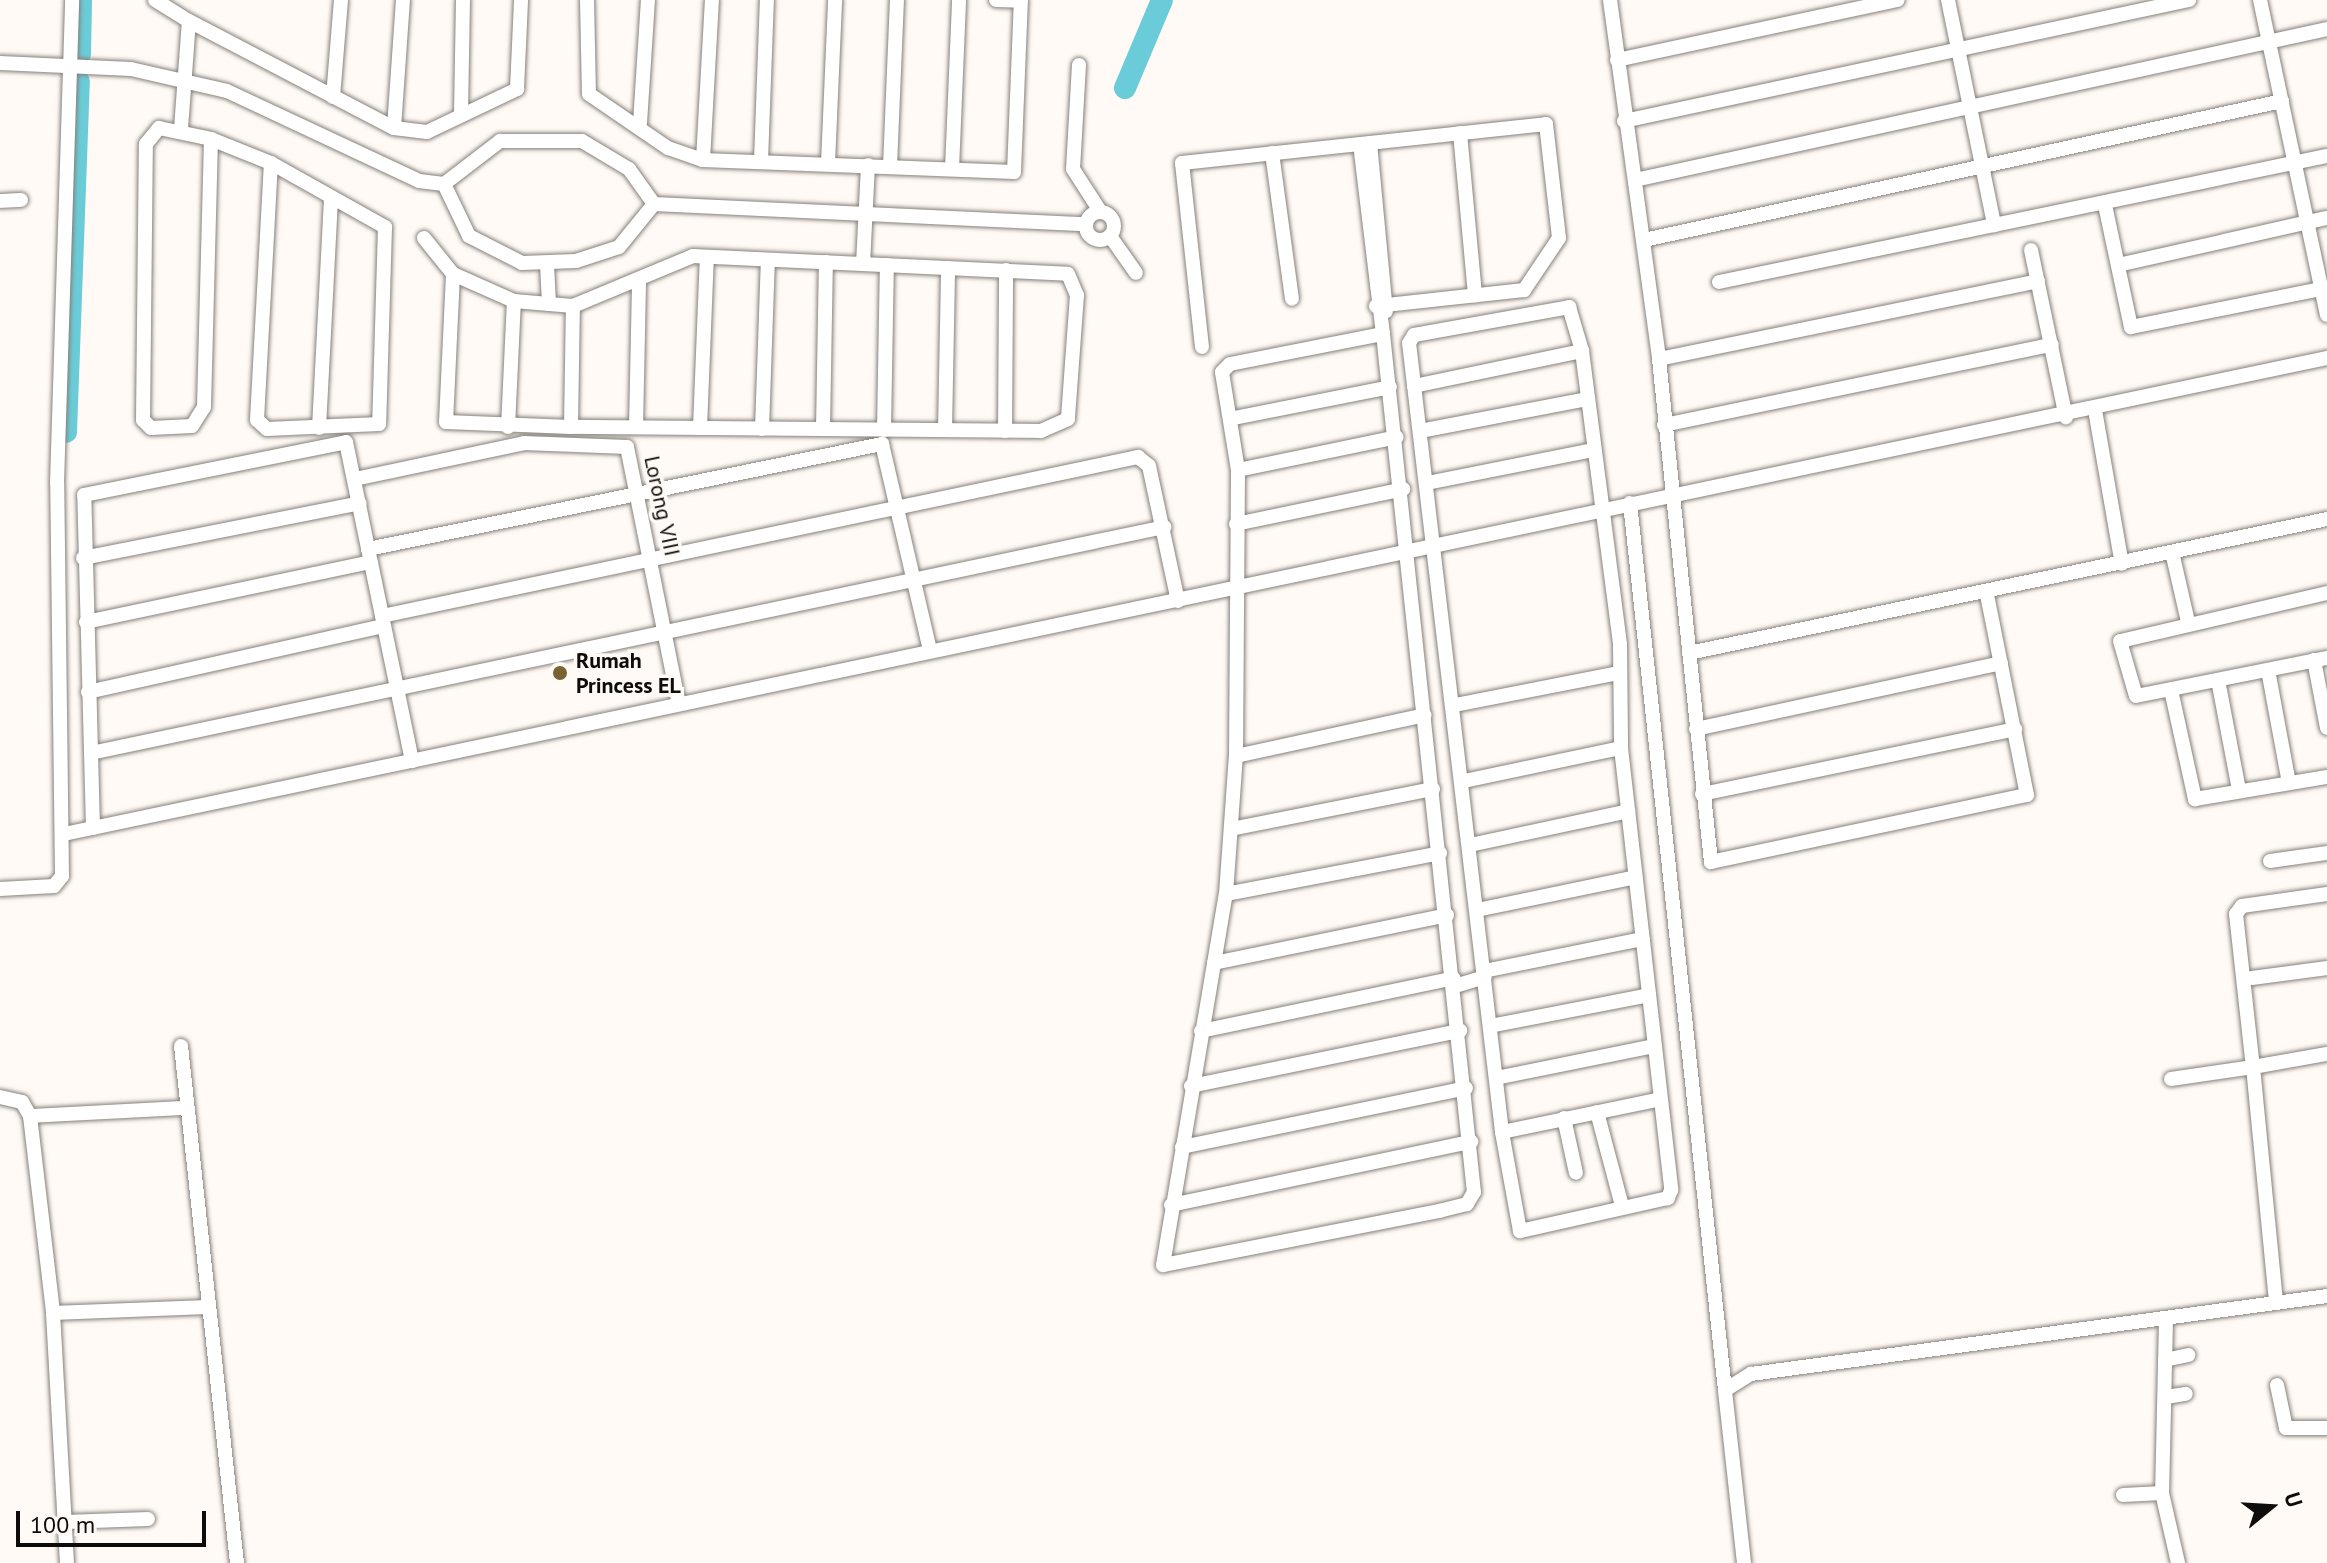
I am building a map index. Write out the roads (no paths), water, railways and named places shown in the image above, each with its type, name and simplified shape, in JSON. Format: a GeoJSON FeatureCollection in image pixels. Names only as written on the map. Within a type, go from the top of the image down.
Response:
{"type":"FeatureCollection","features":[{"type":"Feature","properties":{"kind":"street"},"geometry":{"type":"LineString","coordinates":[[72,0],[57,483],[77,832]]}},
{"type":"Feature","properties":{"kind":"street"},"geometry":{"type":"LineString","coordinates":[[155,0],[189,21],[394,128],[427,132],[517,89],[521,0]]}},
{"type":"Feature","properties":{"kind":"street"},"geometry":{"type":"LineString","coordinates":[[333,97],[341,0]]}},
{"type":"Feature","properties":{"kind":"street"},"geometry":{"type":"LineString","coordinates":[[394,128],[403,0]]}},
{"type":"Feature","properties":{"kind":"street"},"geometry":{"type":"LineString","coordinates":[[461,114],[463,0]]}},
{"type":"Feature","properties":{"kind":"street"},"geometry":{"type":"LineString","coordinates":[[587,0],[589,94],[640,123],[668,148],[703,160],[1014,172],[1021,0],[996,0]]}},
{"type":"Feature","properties":{"kind":"street"},"geometry":{"type":"LineString","coordinates":[[640,123],[648,0]]}},
{"type":"Feature","properties":{"kind":"street"},"geometry":{"type":"LineString","coordinates":[[703,160],[712,0]]}},
{"type":"Feature","properties":{"kind":"street"},"geometry":{"type":"LineString","coordinates":[[761,161],[767,0]]}},
{"type":"Feature","properties":{"kind":"street"},"geometry":{"type":"LineString","coordinates":[[828,163],[835,0]]}},
{"type":"Feature","properties":{"kind":"street"},"geometry":{"type":"LineString","coordinates":[[890,166],[897,0]]}},
{"type":"Feature","properties":{"kind":"street"},"geometry":{"type":"LineString","coordinates":[[952,169],[959,0]]}},
{"type":"Feature","properties":{"kind":"street"},"geometry":{"type":"LineString","coordinates":[[1610,0],[1624,121],[1644,240],[1659,359],[1664,425],[1664,496],[1689,653],[1709,857],[1717,863],[2026,796],[1987,594]]}},
{"type":"Feature","properties":{"kind":"street"},"geometry":{"type":"LineString","coordinates":[[1617,60],[1898,0]]}},
{"type":"Feature","properties":{"kind":"street"},"geometry":{"type":"LineString","coordinates":[[1948,0],[1994,225]]}},
{"type":"Feature","properties":{"kind":"street"},"geometry":{"type":"LineString","coordinates":[[1624,121],[2189,0]]}},
{"type":"Feature","properties":{"kind":"street"},"geometry":{"type":"LineString","coordinates":[[2260,0],[2324,289],[2327,315]]}},
{"type":"Feature","properties":{"kind":"street"},"geometry":{"type":"LineString","coordinates":[[181,129],[187,82],[189,21]]}},
{"type":"Feature","properties":{"kind":"street"},"geometry":{"type":"LineString","coordinates":[[1635,180],[2327,29]]}},
{"type":"Feature","properties":{"kind":"street"},"geometry":{"type":"LineString","coordinates":[[0,63],[70,65],[187,82],[258,103],[395,174],[444,184],[500,141],[545,136],[604,151],[629,169],[654,204]]}},
{"type":"Feature","properties":{"kind":"street"},"geometry":{"type":"LineString","coordinates":[[1079,65],[1073,169],[1100,211],[1115,223],[1110,236]]}},
{"type":"Feature","properties":{"kind":"street"},"geometry":{"type":"LineString","coordinates":[[1644,240],[2282,101]]}},
{"type":"Feature","properties":{"kind":"street"},"geometry":{"type":"LineString","coordinates":[[1202,347],[1182,163],[1546,124],[1559,238],[1524,290],[1381,305]]}},
{"type":"Feature","properties":{"kind":"street"},"geometry":{"type":"LineString","coordinates":[[211,139],[204,407],[192,426],[151,428],[141,405],[146,144],[159,128],[181,129],[211,139],[271,163],[331,201],[376,219],[388,235],[384,413],[379,424],[319,428],[267,429],[257,420],[271,163]]}},
{"type":"Feature","properties":{"kind":"street"},"geometry":{"type":"LineString","coordinates":[[1460,133],[1475,295]]}},
{"type":"Feature","properties":{"kind":"street"},"geometry":{"type":"LineString","coordinates":[[1365,143],[1475,1183],[1467,1204],[1166,1266],[1160,1261],[1226,894],[1236,756],[1231,592],[1238,470],[1226,366],[1383,331]]}},
{"type":"Feature","properties":{"kind":"street"},"geometry":{"type":"LineString","coordinates":[[1272,153],[1292,299]]}},
{"type":"Feature","properties":{"kind":"street"},"geometry":{"type":"LineString","coordinates":[[1719,282],[2105,205],[2327,156]]}},
{"type":"Feature","properties":{"kind":"street"},"geometry":{"type":"LineString","coordinates":[[863,264],[868,165]]}},
{"type":"Feature","properties":{"kind":"street"},"geometry":{"type":"LineString","coordinates":[[444,184],[455,219],[488,252],[547,264],[619,247],[654,204]]}},
{"type":"Feature","properties":{"kind":"street"},"geometry":{"type":"LineString","coordinates":[[0,201],[21,200]]}},
{"type":"Feature","properties":{"kind":"street"},"geometry":{"type":"LineString","coordinates":[[319,428],[331,201]]}},
{"type":"Feature","properties":{"kind":"street"},"geometry":{"type":"LineString","coordinates":[[654,204],[1085,224],[1100,211]]}},
{"type":"Feature","properties":{"kind":"street"},"geometry":{"type":"LineString","coordinates":[[2105,205],[2134,328],[2324,289]]}},
{"type":"Feature","properties":{"kind":"street"},"geometry":{"type":"LineString","coordinates":[[2118,265],[2327,218]]}},
{"type":"Feature","properties":{"kind":"street"},"geometry":{"type":"LineString","coordinates":[[1085,224],[1090,237],[1110,236]]}},
{"type":"Feature","properties":{"kind":"street"},"geometry":{"type":"LineString","coordinates":[[1110,236],[1136,273]]}},
{"type":"Feature","properties":{"kind":"street"},"geometry":{"type":"LineString","coordinates":[[424,238],[453,274],[514,301],[573,306],[639,280],[674,260],[707,257],[1059,271],[1072,279],[1077,295],[1068,419],[1053,429],[1005,431],[508,427],[446,422],[453,274]]}},
{"type":"Feature","properties":{"kind":"street"},"geometry":{"type":"LineString","coordinates":[[2031,250],[2066,417]]}},
{"type":"Feature","properties":{"kind":"street"},"geometry":{"type":"LineString","coordinates":[[700,428],[707,257]]}},
{"type":"Feature","properties":{"kind":"street"},"geometry":{"type":"LineString","coordinates":[[762,429],[768,260]]}},
{"type":"Feature","properties":{"kind":"street"},"geometry":{"type":"LineString","coordinates":[[823,429],[826,262]]}},
{"type":"Feature","properties":{"kind":"street"},"geometry":{"type":"LineString","coordinates":[[547,264],[549,304]]}},
{"type":"Feature","properties":{"kind":"street"},"geometry":{"type":"LineString","coordinates":[[884,430],[887,265]]}},
{"type":"Feature","properties":{"kind":"street"},"geometry":{"type":"LineString","coordinates":[[945,430],[948,268]]}},
{"type":"Feature","properties":{"kind":"street"},"geometry":{"type":"LineString","coordinates":[[1005,431],[1006,270]]}},
{"type":"Feature","properties":{"kind":"street"},"geometry":{"type":"LineString","coordinates":[[636,427],[639,280]]}},
{"type":"Feature","properties":{"kind":"street"},"geometry":{"type":"LineString","coordinates":[[1659,359],[2038,281]]}},
{"type":"Feature","properties":{"kind":"street"},"geometry":{"type":"LineString","coordinates":[[508,427],[514,301]]}},
{"type":"Feature","properties":{"kind":"street"},"geometry":{"type":"LineString","coordinates":[[571,427],[573,306]]}},
{"type":"Feature","properties":{"kind":"street"},"geometry":{"type":"LineString","coordinates":[[1569,307],[1582,351],[1602,509],[1618,673],[1621,748],[1670,1194],[1520,1231],[1502,1132],[1464,781],[1414,386],[1414,335],[1569,307]]}},
{"type":"Feature","properties":{"kind":"street"},"geometry":{"type":"LineString","coordinates":[[1664,425],[2052,345]]}},
{"type":"Feature","properties":{"kind":"street"},"geometry":{"type":"LineString","coordinates":[[1414,386],[1582,351]]}},
{"type":"Feature","properties":{"kind":"street"},"geometry":{"type":"LineString","coordinates":[[77,832],[930,651],[1231,592],[1664,496],[2066,417],[2327,358]]}},
{"type":"Feature","properties":{"kind":"street"},"geometry":{"type":"LineString","coordinates":[[1234,418],[1390,387]]}},
{"type":"Feature","properties":{"kind":"street"},"geometry":{"type":"LineString","coordinates":[[1420,431],[1588,399]]}},
{"type":"Feature","properties":{"kind":"street"},"geometry":{"type":"LineString","coordinates":[[2095,410],[2124,563]]}},
{"type":"Feature","properties":{"kind":"street"},"geometry":{"type":"LineString","coordinates":[[1238,470],[1397,437]]}},
{"type":"Feature","properties":{"kind":"street"},"geometry":{"type":"LineString","coordinates":[[0,889],[59,883],[77,832],[91,753],[83,558],[84,495],[344,441],[355,479],[412,761]]}},
{"type":"Feature","properties":{"kind":"street","name":"Lorong VIII"},"geometry":{"type":"LineString","coordinates":[[355,479],[524,443],[622,444],[638,492],[679,704]]}},
{"type":"Feature","properties":{"kind":"street"},"geometry":{"type":"LineString","coordinates":[[86,622],[638,492],[882,444],[900,510],[930,651]]}},
{"type":"Feature","properties":{"kind":"street"},"geometry":{"type":"LineString","coordinates":[[1427,483],[1594,450]]}},
{"type":"Feature","properties":{"kind":"street"},"geometry":{"type":"LineString","coordinates":[[88,692],[383,621],[1138,457],[1149,466],[1181,600]]}},
{"type":"Feature","properties":{"kind":"street"},"geometry":{"type":"LineString","coordinates":[[1236,524],[1403,489]]}},
{"type":"Feature","properties":{"kind":"street"},"geometry":{"type":"LineString","coordinates":[[83,558],[360,503]]}},
{"type":"Feature","properties":{"kind":"street"},"geometry":{"type":"LineString","coordinates":[[1633,503],[1733,1385],[1744,1563]]}},
{"type":"Feature","properties":{"kind":"street"},"geometry":{"type":"LineString","coordinates":[[1689,653],[1987,594],[2327,519]]}},
{"type":"Feature","properties":{"kind":"street"},"geometry":{"type":"LineString","coordinates":[[91,753],[1164,527]]}},
{"type":"Feature","properties":{"kind":"street"},"geometry":{"type":"LineString","coordinates":[[2172,552],[2188,622]]}},
{"type":"Feature","properties":{"kind":"street"},"geometry":{"type":"LineString","coordinates":[[2327,593],[2121,638],[2132,695],[2321,659],[2327,728]]}},
{"type":"Feature","properties":{"kind":"street"},"geometry":{"type":"LineString","coordinates":[[1696,729],[2001,663]]}},
{"type":"Feature","properties":{"kind":"street"},"geometry":{"type":"LineString","coordinates":[[2268,670],[2289,783]]}},
{"type":"Feature","properties":{"kind":"street"},"geometry":{"type":"LineString","coordinates":[[1455,705],[1618,673]]}},
{"type":"Feature","properties":{"kind":"street"},"geometry":{"type":"LineString","coordinates":[[2218,680],[2239,790]]}},
{"type":"Feature","properties":{"kind":"street"},"geometry":{"type":"LineString","coordinates":[[2171,690],[2195,799],[2327,777]]}},
{"type":"Feature","properties":{"kind":"street"},"geometry":{"type":"LineString","coordinates":[[1236,756],[1425,715]]}},
{"type":"Feature","properties":{"kind":"street"},"geometry":{"type":"LineString","coordinates":[[1702,794],[2015,729]]}},
{"type":"Feature","properties":{"kind":"street"},"geometry":{"type":"LineString","coordinates":[[1464,781],[1621,748]]}},
{"type":"Feature","properties":{"kind":"street"},"geometry":{"type":"LineString","coordinates":[[1231,829],[1433,789]]}},
{"type":"Feature","properties":{"kind":"street"},"geometry":{"type":"LineString","coordinates":[[1470,845],[1628,811]]}},
{"type":"Feature","properties":{"kind":"street"},"geometry":{"type":"LineString","coordinates":[[1226,894],[1440,853]]}},
{"type":"Feature","properties":{"kind":"street"},"geometry":{"type":"LineString","coordinates":[[2270,861],[2327,853]]}},
{"type":"Feature","properties":{"kind":"street"},"geometry":{"type":"LineString","coordinates":[[1477,910],[1636,877]]}},
{"type":"Feature","properties":{"kind":"street"},"geometry":{"type":"LineString","coordinates":[[2276,1302],[2237,910],[2327,894]]}},
{"type":"Feature","properties":{"kind":"street"},"geometry":{"type":"LineString","coordinates":[[1214,963],[1447,915]]}},
{"type":"Feature","properties":{"kind":"street"},"geometry":{"type":"LineString","coordinates":[[1201,1031],[1455,983],[1643,939]]}},
{"type":"Feature","properties":{"kind":"street"},"geometry":{"type":"LineString","coordinates":[[2252,978],[2327,968]]}},
{"type":"Feature","properties":{"kind":"street"},"geometry":{"type":"LineString","coordinates":[[1490,1026],[1649,995]]}},
{"type":"Feature","properties":{"kind":"street"},"geometry":{"type":"LineString","coordinates":[[1191,1086],[1460,1031]]}},
{"type":"Feature","properties":{"kind":"street"},"geometry":{"type":"LineString","coordinates":[[181,1046],[185,1108],[237,1563]]}},
{"type":"Feature","properties":{"kind":"street"},"geometry":{"type":"LineString","coordinates":[[1496,1078],[1655,1046]]}},
{"type":"Feature","properties":{"kind":"street"},"geometry":{"type":"LineString","coordinates":[[2171,1079],[2327,1054]]}},
{"type":"Feature","properties":{"kind":"street"},"geometry":{"type":"LineString","coordinates":[[1182,1147],[1466,1088]]}},
{"type":"Feature","properties":{"kind":"street"},"geometry":{"type":"LineString","coordinates":[[0,1097],[22,1102],[30,1116],[53,1313],[67,1563]]}},
{"type":"Feature","properties":{"kind":"street"},"geometry":{"type":"LineString","coordinates":[[1502,1132],[1661,1099]]}},
{"type":"Feature","properties":{"kind":"street"},"geometry":{"type":"LineString","coordinates":[[30,1116],[185,1108]]}},
{"type":"Feature","properties":{"kind":"street"},"geometry":{"type":"LineString","coordinates":[[1597,1112],[1622,1206]]}},
{"type":"Feature","properties":{"kind":"street"},"geometry":{"type":"LineString","coordinates":[[1564,1118],[1576,1173]]}},
{"type":"Feature","properties":{"kind":"street"},"geometry":{"type":"LineString","coordinates":[[1171,1205],[1471,1142]]}},
{"type":"Feature","properties":{"kind":"street"},"geometry":{"type":"LineString","coordinates":[[1733,1385],[2327,1296]]}},
{"type":"Feature","properties":{"kind":"street"},"geometry":{"type":"LineString","coordinates":[[53,1313],[207,1307]]}},
{"type":"Feature","properties":{"kind":"street"},"geometry":{"type":"LineString","coordinates":[[2164,1320],[2166,1397],[2153,1494],[2178,1563]]}},
{"type":"Feature","properties":{"kind":"street"},"geometry":{"type":"LineString","coordinates":[[2165,1360],[2188,1355]]}},
{"type":"Feature","properties":{"kind":"street"},"geometry":{"type":"LineString","coordinates":[[2277,1385],[2286,1428],[2327,1428]]}},
{"type":"Feature","properties":{"kind":"street"},"geometry":{"type":"LineString","coordinates":[[2166,1397],[2186,1394]]}},
{"type":"Feature","properties":{"kind":"street"},"geometry":{"type":"LineString","coordinates":[[2123,1495],[2153,1494]]}},
{"type":"Feature","properties":{"kind":"street"},"geometry":{"type":"LineString","coordinates":[[65,1522],[148,1519]]}},
{"type":"Feature","properties":{"kind":"waterway"},"geometry":{"type":"LineString","coordinates":[[80,54],[81,0]]}},
{"type":"Feature","properties":{"kind":"waterway"},"geometry":{"type":"LineString","coordinates":[[1125,88],[1162,0]]}},
{"type":"Feature","properties":{"kind":"waterway"},"geometry":{"type":"LineString","coordinates":[[66,432],[79,81]]}},
{"type":"Feature","properties":{"kind":"place","name":"Rumah Princess EL"},"geometry":{"type":"Point","coordinates":[560,673]}}]}
